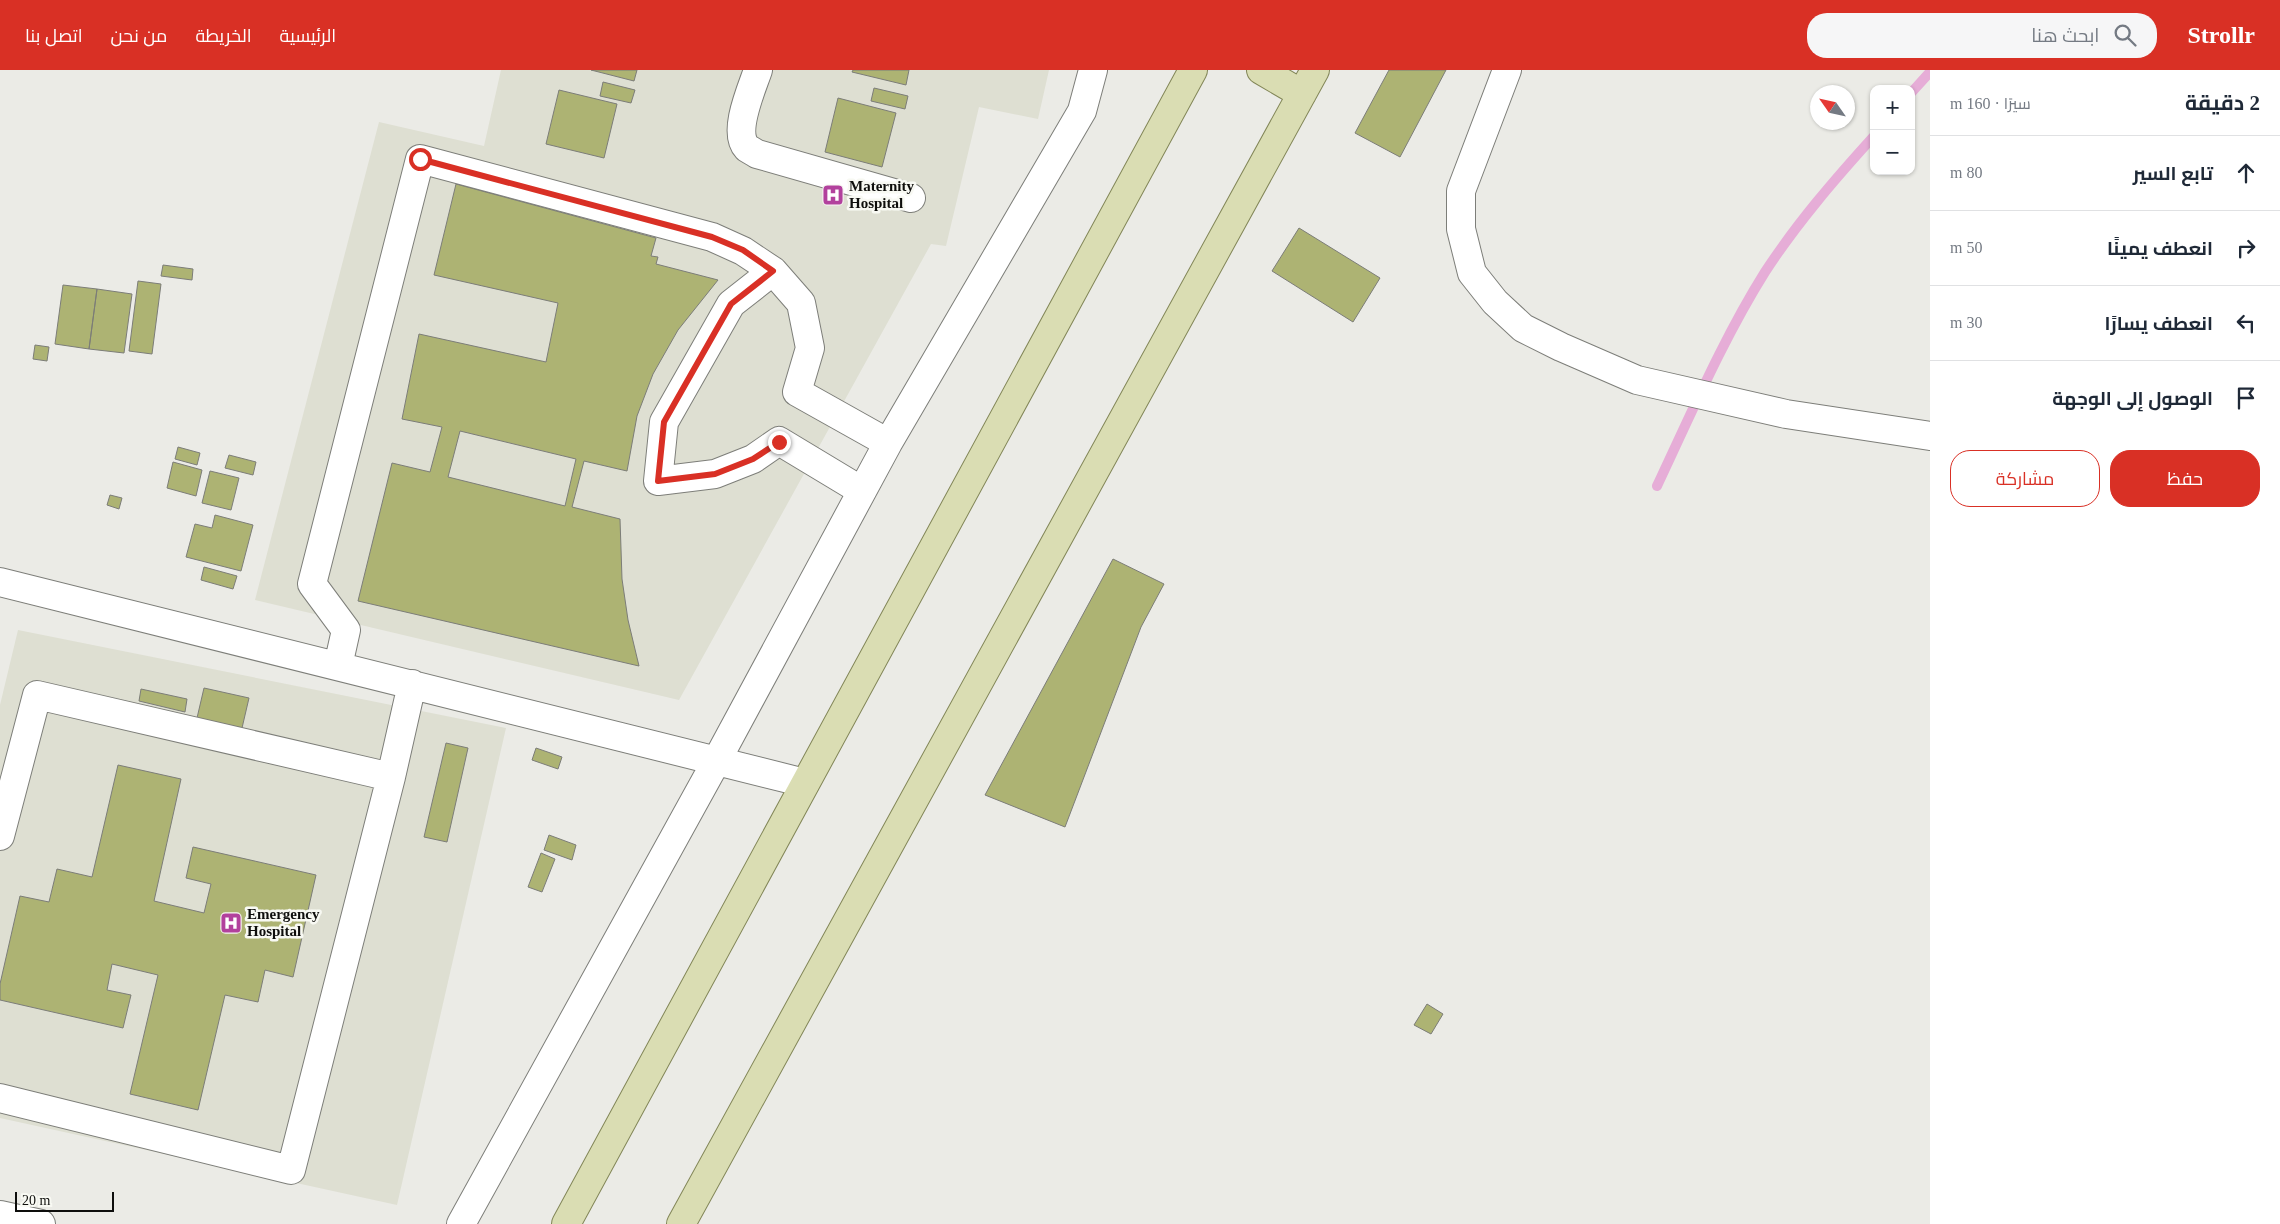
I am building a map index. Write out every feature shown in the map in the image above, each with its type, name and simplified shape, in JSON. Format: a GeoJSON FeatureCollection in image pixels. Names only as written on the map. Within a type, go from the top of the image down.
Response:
{"type":"FeatureCollection","features":[{"type":"Feature","properties":{"kind":"main road"},"geometry":{"type":"LineString","coordinates":[[566,1224],[1193,70]]}},
{"type":"Feature","properties":{"kind":"main road"},"geometry":{"type":"LineString","coordinates":[[1261,70],[1302,94]]}},
{"type":"Feature","properties":{"kind":"main road"},"geometry":{"type":"LineString","coordinates":[[680,1224],[1315,70]]}},
{"type":"Feature","properties":{"kind":"street"},"geometry":{"type":"LineString","coordinates":[[758,70],[741,126],[742,139],[747,148],[757,154],[911,198]]}},
{"type":"Feature","properties":{"kind":"street"},"geometry":{"type":"LineString","coordinates":[[1082,111],[1093,70]]}},
{"type":"Feature","properties":{"kind":"street"},"geometry":{"type":"LineString","coordinates":[[461,1224],[717,760],[888,443],[1082,111],[1104,70]]}},
{"type":"Feature","properties":{"kind":"street"},"geometry":{"type":"LineString","coordinates":[[1507,70],[1461,191],[1462,230],[1472,273],[1495,302],[1523,328],[1561,347],[1637,380],[1786,414],[1930,436]]}},
{"type":"Feature","properties":{"kind":"street"},"geometry":{"type":"LineString","coordinates":[[338,666],[346,630],[312,584],[420,159],[712,237],[743,250],[773,271],[801,303],[810,348],[797,392],[888,443]]}},
{"type":"Feature","properties":{"kind":"street"},"geometry":{"type":"LineString","coordinates":[[773,271],[731,304],[664,422],[658,481],[715,474],[753,459],[779,442],[862,492]]}},
{"type":"Feature","properties":{"kind":"street"},"geometry":{"type":"LineString","coordinates":[[0,582],[805,783]]}},
{"type":"Feature","properties":{"kind":"street"},"geometry":{"type":"LineString","coordinates":[[0,1098],[291,1170],[391,777],[412,684]]}},
{"type":"Feature","properties":{"kind":"street"},"geometry":{"type":"LineString","coordinates":[[0,836],[37,694],[391,777]]}},
{"type":"Feature","properties":{"kind":"street"},"geometry":{"type":"LineString","coordinates":[[0,1215],[41,1224]]}},
{"type":"Feature","properties":{"kind":"shaded area"},"geometry":{"type":"Polygon","coordinates":[[[501,70],[1049,70],[1038,119],[979,107],[946,246],[931,244],[679,700],[255,600],[379,122],[484,146],[501,70]]]}},
{"type":"Feature","properties":{"kind":"shaded area","name":"Emergency Hospital"},"geometry":{"type":"Polygon","coordinates":[[[18,630],[506,728],[397,1205],[0,1118],[0,705],[18,630]]]}},
{"type":"Feature","properties":{"kind":"building"},"geometry":{"type":"Polygon","coordinates":[[[591,70],[637,70],[634,81],[591,70]]]}},
{"type":"Feature","properties":{"kind":"building"},"geometry":{"type":"Polygon","coordinates":[[[853,70],[909,70],[906,85],[852,72],[853,70]]]}},
{"type":"Feature","properties":{"kind":"building"},"geometry":{"type":"Polygon","coordinates":[[[1389,70],[1446,70],[1400,157],[1355,133],[1389,70]]]}},
{"type":"Feature","properties":{"kind":"building"},"geometry":{"type":"Polygon","coordinates":[[[603,82],[635,90],[631,103],[600,96],[603,82]]]}},
{"type":"Feature","properties":{"kind":"building"},"geometry":{"type":"Polygon","coordinates":[[[874,88],[908,96],[905,109],[871,101],[874,88]]]}},
{"type":"Feature","properties":{"kind":"building"},"geometry":{"type":"Polygon","coordinates":[[[559,90],[617,104],[604,158],[546,144],[559,90]]]}},
{"type":"Feature","properties":{"kind":"building"},"geometry":{"type":"Polygon","coordinates":[[[838,98],[896,113],[882,167],[825,152],[838,98]]]}},
{"type":"Feature","properties":{"kind":"building"},"geometry":{"type":"Polygon","coordinates":[[[456,184],[656,238],[651,256],[658,257],[656,264],[718,280],[678,330],[653,374],[637,416],[627,471],[584,461],[572,507],[620,519],[622,579],[628,620],[639,666],[358,601],[392,463],[430,472],[442,427],[402,419],[419,334],[546,362],[558,303],[434,275],[456,184]],[[460,431],[448,477],[565,506],[576,459],[460,431]]]}},
{"type":"Feature","properties":{"kind":"building"},"geometry":{"type":"Polygon","coordinates":[[[1299,228],[1380,278],[1353,322],[1272,271],[1299,228]]]}},
{"type":"Feature","properties":{"kind":"building"},"geometry":{"type":"Polygon","coordinates":[[[163,265],[193,269],[192,280],[161,276],[163,265]]]}},
{"type":"Feature","properties":{"kind":"building"},"geometry":{"type":"Polygon","coordinates":[[[138,281],[161,284],[152,354],[129,351],[138,281]]]}},
{"type":"Feature","properties":{"kind":"building"},"geometry":{"type":"Polygon","coordinates":[[[63,285],[97,289],[89,349],[55,344],[63,285]]]}},
{"type":"Feature","properties":{"kind":"building"},"geometry":{"type":"Polygon","coordinates":[[[97,289],[132,294],[124,353],[89,349],[97,289]]]}},
{"type":"Feature","properties":{"kind":"building"},"geometry":{"type":"Polygon","coordinates":[[[35,345],[49,347],[47,361],[33,359],[35,345]]]}},
{"type":"Feature","properties":{"kind":"building"},"geometry":{"type":"Polygon","coordinates":[[[178,447],[200,453],[197,465],[175,459],[178,447]]]}},
{"type":"Feature","properties":{"kind":"building"},"geometry":{"type":"Polygon","coordinates":[[[229,455],[256,462],[253,475],[225,468],[229,455]]]}},
{"type":"Feature","properties":{"kind":"building"},"geometry":{"type":"Polygon","coordinates":[[[173,462],[202,470],[196,496],[167,488],[173,462]]]}},
{"type":"Feature","properties":{"kind":"building"},"geometry":{"type":"Polygon","coordinates":[[[210,471],[239,478],[231,510],[202,503],[210,471]]]}},
{"type":"Feature","properties":{"kind":"building"},"geometry":{"type":"Polygon","coordinates":[[[110,495],[122,498],[119,509],[107,505],[110,495]]]}},
{"type":"Feature","properties":{"kind":"building"},"geometry":{"type":"Polygon","coordinates":[[[215,515],[253,525],[241,571],[186,557],[195,524],[212,528],[215,515]]]}},
{"type":"Feature","properties":{"kind":"building"},"geometry":{"type":"Polygon","coordinates":[[[1113,559],[1164,584],[1141,627],[1065,827],[985,795],[1113,559]]]}},
{"type":"Feature","properties":{"kind":"building"},"geometry":{"type":"Polygon","coordinates":[[[204,567],[237,576],[233,589],[201,580],[204,567]]]}},
{"type":"Feature","properties":{"kind":"building"},"geometry":{"type":"Polygon","coordinates":[[[204,688],[249,698],[242,728],[197,718],[204,688]]]}},
{"type":"Feature","properties":{"kind":"building"},"geometry":{"type":"Polygon","coordinates":[[[141,689],[187,699],[185,712],[139,701],[141,689]]]}},
{"type":"Feature","properties":{"kind":"building"},"geometry":{"type":"Polygon","coordinates":[[[446,743],[468,748],[447,842],[424,837],[446,743]]]}},
{"type":"Feature","properties":{"kind":"building"},"geometry":{"type":"Polygon","coordinates":[[[536,748],[562,757],[558,769],[532,760],[536,748]]]}},
{"type":"Feature","properties":{"kind":"building"},"geometry":{"type":"Polygon","coordinates":[[[118,765],[181,779],[154,901],[204,913],[211,884],[186,878],[193,847],[316,875],[293,977],[265,970],[258,1002],[225,995],[198,1110],[130,1094],[158,975],[112,964],[107,990],[131,995],[123,1028],[0,1000],[0,984],[20,896],[49,902],[57,869],[92,877],[118,765]]]}},
{"type":"Feature","properties":{"kind":"building"},"geometry":{"type":"Polygon","coordinates":[[[549,835],[576,845],[572,860],[544,850],[549,835]]]}},
{"type":"Feature","properties":{"kind":"building"},"geometry":{"type":"Polygon","coordinates":[[[541,853],[555,859],[542,892],[528,887],[541,853]]]}},
{"type":"Feature","properties":{"kind":"building"},"geometry":{"type":"Polygon","coordinates":[[[1427,1004],[1443,1014],[1431,1034],[1414,1025],[1427,1004]]]}},
{"type":"Feature","properties":{"kind":"waterway"},"geometry":{"type":"LineString","coordinates":[[1915,89],[1930,72]]}},
{"type":"Feature","properties":{"kind":"waterway"},"geometry":{"type":"LineString","coordinates":[[1657,486],[1721,350],[1765,272],[1817,202],[1870,141]]}},
{"type":"Feature","properties":{"kind":"place","name":"Maternity Hospital"},"geometry":{"type":"Point","coordinates":[833,195]}},
{"type":"Feature","properties":{"kind":"place","name":"Emergency Hospital"},"geometry":{"type":"Point","coordinates":[231,923]}},
{"type":"Feature","properties":{"kind":"route"},"geometry":{"type":"LineString","coordinates":[[420,159],[712,237],[743,250],[773,271],[731,304],[664,422],[658,481],[715,474],[753,459],[779,442]]}}]}
